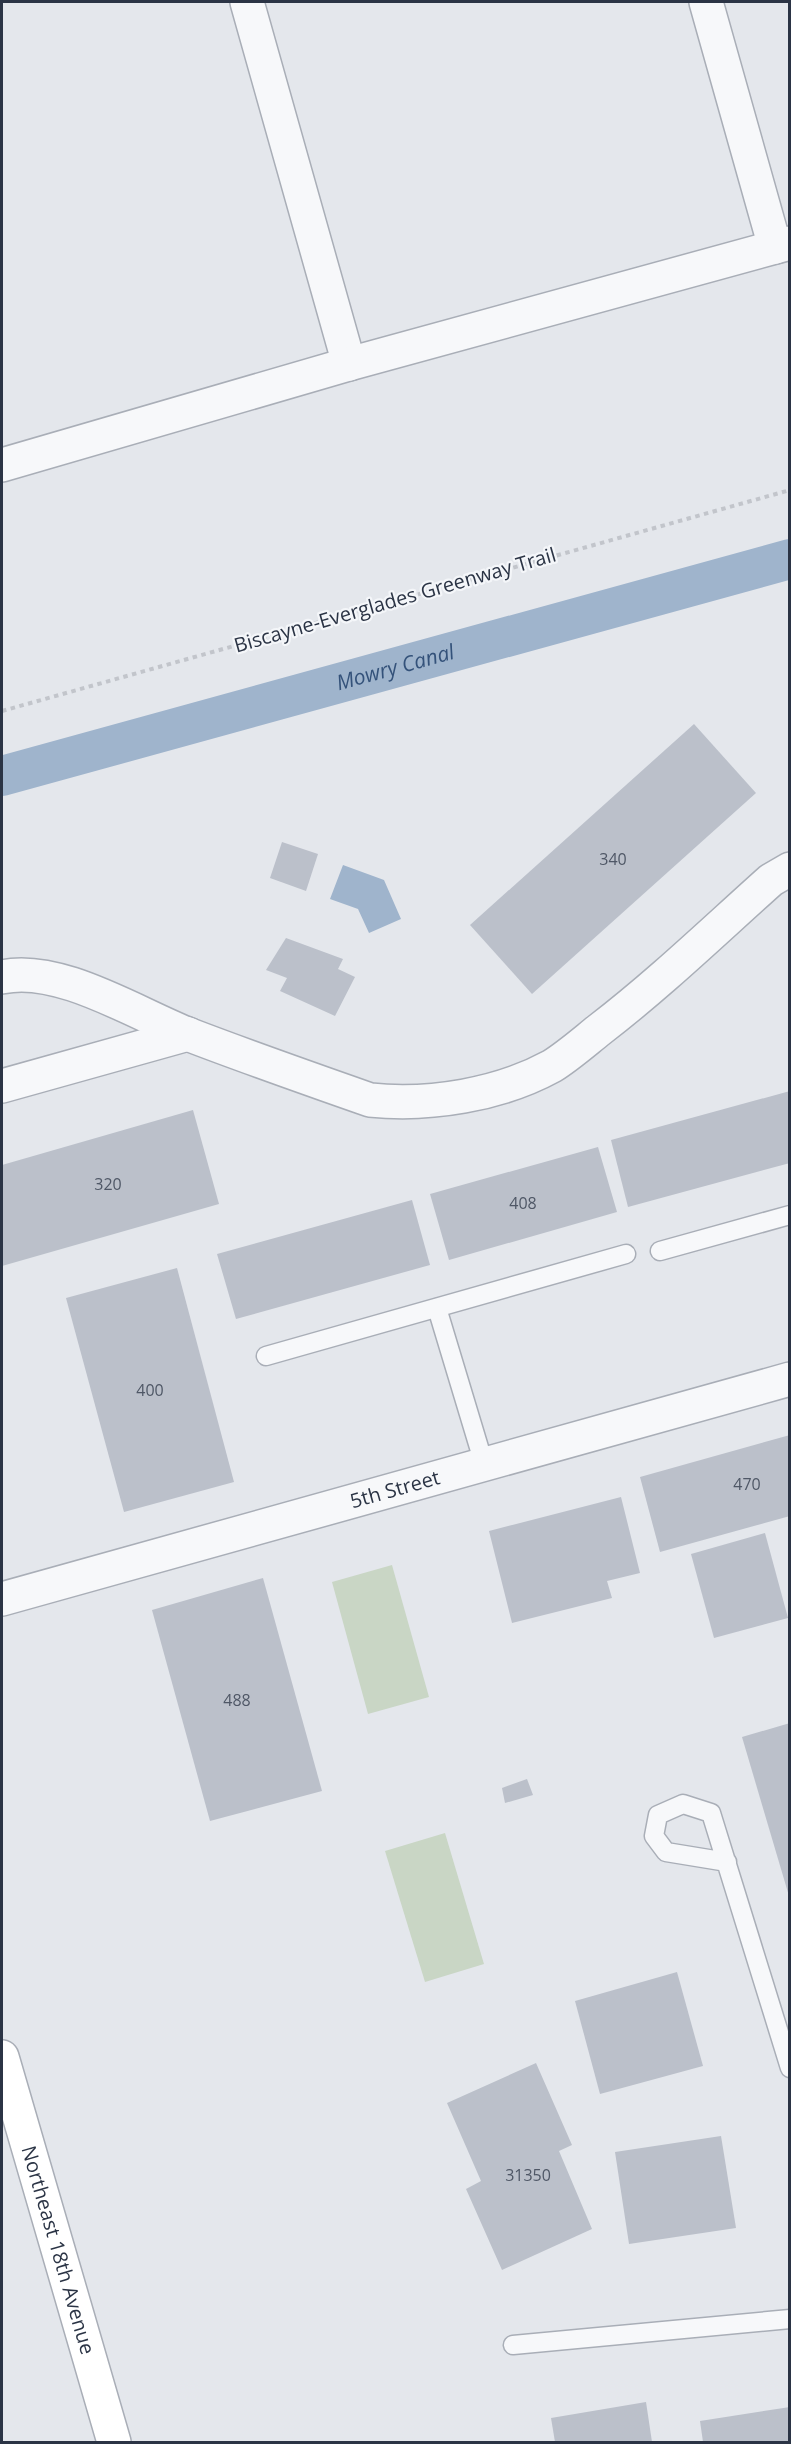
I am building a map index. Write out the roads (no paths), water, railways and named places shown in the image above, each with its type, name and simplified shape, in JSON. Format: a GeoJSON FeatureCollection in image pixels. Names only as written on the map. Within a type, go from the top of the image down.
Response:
{"type":"FeatureCollection","features":[{"type":"Feature","properties":{"kind":"street"},"geometry":{"type":"LineString","coordinates":[[247,2],[349,364]]}},
{"type":"Feature","properties":{"kind":"street"},"geometry":{"type":"LineString","coordinates":[[2,465],[349,364],[782,245],[706,2]]}},
{"type":"Feature","properties":{"kind":"street"},"geometry":{"type":"LineString","coordinates":[[2,977],[41,976],[129,1005],[188,1034],[370,1100],[399,1103],[424,1102],[525,1079],[553,1065],[637,1001],[771,880],[789,869]]}},
{"type":"Feature","properties":{"kind":"street"},"geometry":{"type":"LineString","coordinates":[[2,1086],[188,1034]]}},
{"type":"Feature","properties":{"kind":"street","name":"5th Street"},"geometry":{"type":"LineString","coordinates":[[2,1599],[789,1379]]}},
{"type":"Feature","properties":{"kind":"street","name":"Northeast 18th Avenue"},"geometry":{"type":"LineString","coordinates":[[2,2057],[12,2132],[114,2442]]}},
{"type":"Feature","properties":{"kind":"lane"},"geometry":{"type":"LineString","coordinates":[[660,1251],[789,1215]]}},
{"type":"Feature","properties":{"kind":"lane"},"geometry":{"type":"LineString","coordinates":[[266,1356],[626,1254]]}},
{"type":"Feature","properties":{"kind":"lane"},"geometry":{"type":"LineString","coordinates":[[438,1308],[484,1464]]}},
{"type":"Feature","properties":{"kind":"lane"},"geometry":{"type":"LineString","coordinates":[[727,1862],[789,2068]]}},
{"type":"Feature","properties":{"kind":"lane"},"geometry":{"type":"LineString","coordinates":[[513,2345],[789,2319]]}},
{"type":"Feature","properties":{"kind":"water"},"geometry":{"type":"Polygon","coordinates":[[[343,865],[384,880],[401,919],[369,933],[358,909],[330,899],[343,865]]]}},
{"type":"Feature","properties":{"kind":"waterway","name":"Mowry Canal"},"geometry":{"type":"LineString","coordinates":[[2,776],[790,559]]}}]}
